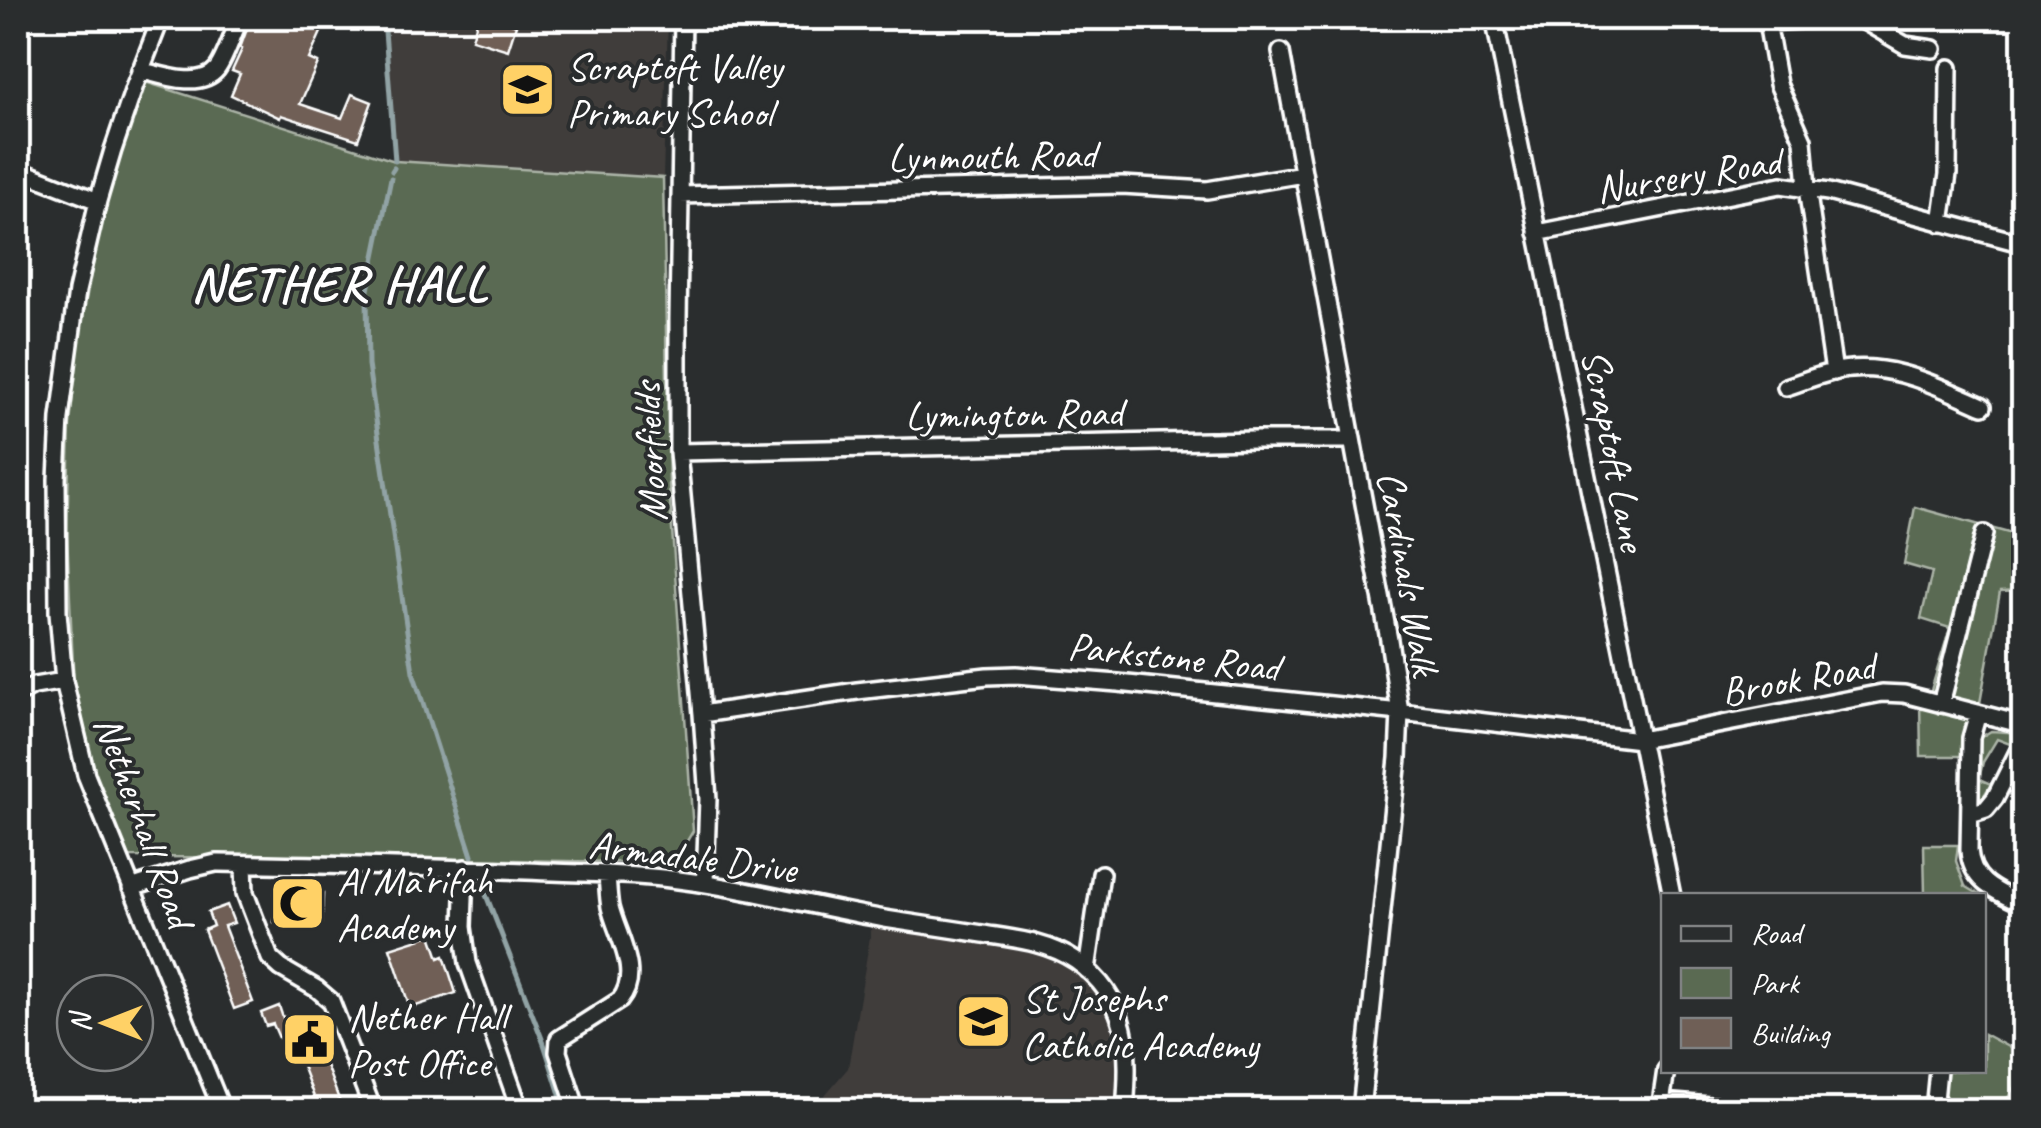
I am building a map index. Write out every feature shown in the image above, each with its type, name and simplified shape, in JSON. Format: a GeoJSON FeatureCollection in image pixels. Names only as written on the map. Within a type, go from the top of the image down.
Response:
{"type":"FeatureCollection","features":[{"type":"Feature","properties":{"kind":"street","name":"Netherhall Road"},"geometry":{"type":"LineString","coordinates":[[161,18],[140,70],[98,202],[78,291],[60,418],[58,612],[64,681],[86,775],[222,1110]]}},
{"type":"Feature","properties":{"kind":"street"},"geometry":{"type":"LineString","coordinates":[[140,70],[200,80],[216,71],[240,18]]}},
{"type":"Feature","properties":{"kind":"street","name":"Moorfields"},"geometry":{"type":"LineString","coordinates":[[683,18],[678,452],[708,799],[705,883]]}},
{"type":"Feature","properties":{"kind":"street","name":"Scraptoft Lane"},"geometry":{"type":"LineString","coordinates":[[1494,18],[1671,893]]}},
{"type":"Feature","properties":{"kind":"street"},"geometry":{"type":"LineString","coordinates":[[1834,372],[1803,140],[1778,84],[1767,22],[1835,18]]}},
{"type":"Feature","properties":{"kind":"street"},"geometry":{"type":"LineString","coordinates":[[1860,18],[1905,46],[1933,49]]}},
{"type":"Feature","properties":{"kind":"street","name":"Cardinals Walk"},"geometry":{"type":"LineString","coordinates":[[1282,52],[1400,712],[1361,1110]]}},
{"type":"Feature","properties":{"kind":"street"},"geometry":{"type":"LineString","coordinates":[[1942,223],[1948,174],[1949,68]]}},
{"type":"Feature","properties":{"kind":"street"},"geometry":{"type":"LineString","coordinates":[[18,170],[98,202]]}},
{"type":"Feature","properties":{"kind":"street","name":"Lynmouth Road"},"geometry":{"type":"LineString","coordinates":[[680,195],[1122,185],[1207,190],[1303,174]]}},
{"type":"Feature","properties":{"kind":"street","name":"Nursery Road"},"geometry":{"type":"LineString","coordinates":[[1537,234],[1782,185],[1807,188],[2024,244]]}},
{"type":"Feature","properties":{"kind":"street"},"geometry":{"type":"LineString","coordinates":[[1786,387],[1834,372],[1883,369],[1922,380],[1983,406]]}},
{"type":"Feature","properties":{"kind":"street","name":"Lymington Road"},"geometry":{"type":"LineString","coordinates":[[678,452],[1351,440]]}},
{"type":"Feature","properties":{"kind":"street"},"geometry":{"type":"LineString","coordinates":[[1942,704],[1984,534]]}},
{"type":"Feature","properties":{"kind":"street","name":"Parkstone Road"},"geometry":{"type":"LineString","coordinates":[[702,714],[1016,674],[1640,740]]}},
{"type":"Feature","properties":{"kind":"street"},"geometry":{"type":"LineString","coordinates":[[18,694],[34,686],[64,681]]}},
{"type":"Feature","properties":{"kind":"street","name":"Brook Road"},"geometry":{"type":"LineString","coordinates":[[1640,740],[1882,694],[1904,694],[2024,725]]}},
{"type":"Feature","properties":{"kind":"street"},"geometry":{"type":"LineString","coordinates":[[1978,713],[1972,738],[1970,858],[1974,872],[1985,884],[2024,906]]}},
{"type":"Feature","properties":{"kind":"street"},"geometry":{"type":"LineString","coordinates":[[1970,814],[1986,809],[1995,798],[2018,752]]}},
{"type":"Feature","properties":{"kind":"street","name":"Armadale Drive"},"geometry":{"type":"LineString","coordinates":[[130,888],[216,863],[607,874],[705,883],[1029,941],[1054,949],[1087,970],[1114,1003],[1126,1035],[1124,1110]]}},
{"type":"Feature","properties":{"kind":"street"},"geometry":{"type":"LineString","coordinates":[[244,864],[245,893],[266,952],[274,964],[331,1001],[373,1110]]}},
{"type":"Feature","properties":{"kind":"street"},"geometry":{"type":"LineString","coordinates":[[464,868],[463,927],[468,963],[520,1110]]}},
{"type":"Feature","properties":{"kind":"street"},"geometry":{"type":"LineString","coordinates":[[577,1110],[558,1052],[559,1039],[620,1000],[629,982],[627,961],[610,906],[607,874]]}},
{"type":"Feature","properties":{"kind":"street"},"geometry":{"type":"LineString","coordinates":[[1087,970],[1101,874]]}},
{"type":"Feature","properties":{"kind":"street"},"geometry":{"type":"LineString","coordinates":[[1666,1073],[1661,1106],[1758,1110]]}},
{"type":"Feature","properties":{"kind":"street"},"geometry":{"type":"LineString","coordinates":[[1934,1110],[1938,1073]]}},
{"type":"Feature","properties":{"kind":"shaded area","name":"Scraptoft Valley Primary School"},"geometry":{"type":"Polygon","coordinates":[[[384,18],[668,18],[663,178],[395,161],[384,18]]]}},
{"type":"Feature","properties":{"kind":"shaded area","name":"St Josephs Catholic Academy"},"geometry":{"type":"Polygon","coordinates":[[[872,925],[1037,954],[1079,976],[1100,1000],[1113,1028],[1118,1058],[1115,1110],[812,1110],[848,1068],[872,925]]]}},
{"type":"Feature","properties":{"kind":"green space"},"geometry":{"type":"Polygon","coordinates":[[[142,81],[395,161],[663,178],[669,486],[693,831],[674,863],[126,857],[97,778],[74,687],[67,535],[70,425],[79,334],[103,215],[142,81]]]}},
{"type":"Feature","properties":{"kind":"green space"},"geometry":{"type":"Polygon","coordinates":[[[1915,507],[2023,537],[2021,591],[2000,592],[1973,742],[1991,731],[2023,733],[2023,749],[1997,739],[1983,762],[1979,779],[1991,784],[1979,804],[1970,807],[1972,756],[1921,756],[1920,700],[1928,700],[1950,628],[1921,619],[1932,572],[1904,564],[1915,507]]]}},
{"type":"Feature","properties":{"kind":"green space"},"geometry":{"type":"Polygon","coordinates":[[[1924,845],[1958,845],[1956,861],[1965,886],[1977,893],[1925,893],[1924,845]]]}},
{"type":"Feature","properties":{"kind":"green space"},"geometry":{"type":"Polygon","coordinates":[[[1986,1035],[2023,1055],[2023,1071],[2001,1110],[1934,1110],[1938,1074],[1986,1073],[1986,1035]]]}},
{"type":"Feature","properties":{"kind":"building"},"geometry":{"type":"Polygon","coordinates":[[[251,18],[304,18],[302,22],[322,30],[309,59],[318,63],[300,104],[342,118],[352,94],[372,102],[358,140],[281,115],[280,118],[231,95],[240,74],[232,71],[251,18]]]}},
{"type":"Feature","properties":{"kind":"building"},"geometry":{"type":"Polygon","coordinates":[[[478,18],[510,18],[509,22],[516,25],[508,50],[472,39],[478,18]]]}},
{"type":"Feature","properties":{"kind":"building"},"geometry":{"type":"Polygon","coordinates":[[[275,893],[323,894],[322,923],[274,922],[275,893]]]}},
{"type":"Feature","properties":{"kind":"building"},"geometry":{"type":"Polygon","coordinates":[[[227,905],[234,923],[224,926],[253,1002],[234,1009],[204,930],[213,926],[208,912],[227,905]]]}},
{"type":"Feature","properties":{"kind":"building"},"geometry":{"type":"Polygon","coordinates":[[[431,935],[439,958],[444,956],[456,993],[410,1008],[390,948],[431,935]]]}},
{"type":"Feature","properties":{"kind":"building"},"geometry":{"type":"Polygon","coordinates":[[[279,1006],[283,1018],[294,1014],[299,1027],[310,1023],[343,1110],[319,1110],[290,1034],[279,1038],[273,1024],[266,1026],[261,1013],[279,1006]]]}},
{"type":"Feature","properties":{"kind":"waterway"},"geometry":{"type":"LineString","coordinates":[[384,18],[395,161]]}},
{"type":"Feature","properties":{"kind":"waterway"},"geometry":{"type":"LineString","coordinates":[[391,178],[367,295],[368,365],[413,672],[472,856]]}},
{"type":"Feature","properties":{"kind":"waterway"},"geometry":{"type":"LineString","coordinates":[[481,882],[544,1044],[565,1110]]}},
{"type":"Feature","properties":{"kind":"place","name":"Scraptoft Valley Primary School"},"geometry":{"type":"Point","coordinates":[528,89]}},
{"type":"Feature","properties":{"kind":"place","name":"Al Ma’rifah Academy"},"geometry":{"type":"Point","coordinates":[298,903]}},
{"type":"Feature","properties":{"kind":"place","name":"St Josephs Catholic Academy"},"geometry":{"type":"Point","coordinates":[983,1021]}},
{"type":"Feature","properties":{"kind":"place","name":"Nether Hall Post Office"},"geometry":{"type":"Point","coordinates":[309,1039]}},
{"type":"Feature","properties":{"kind":"district","name":"NETHER HALL"},"geometry":{"type":"Point","coordinates":[340,282]}}]}
